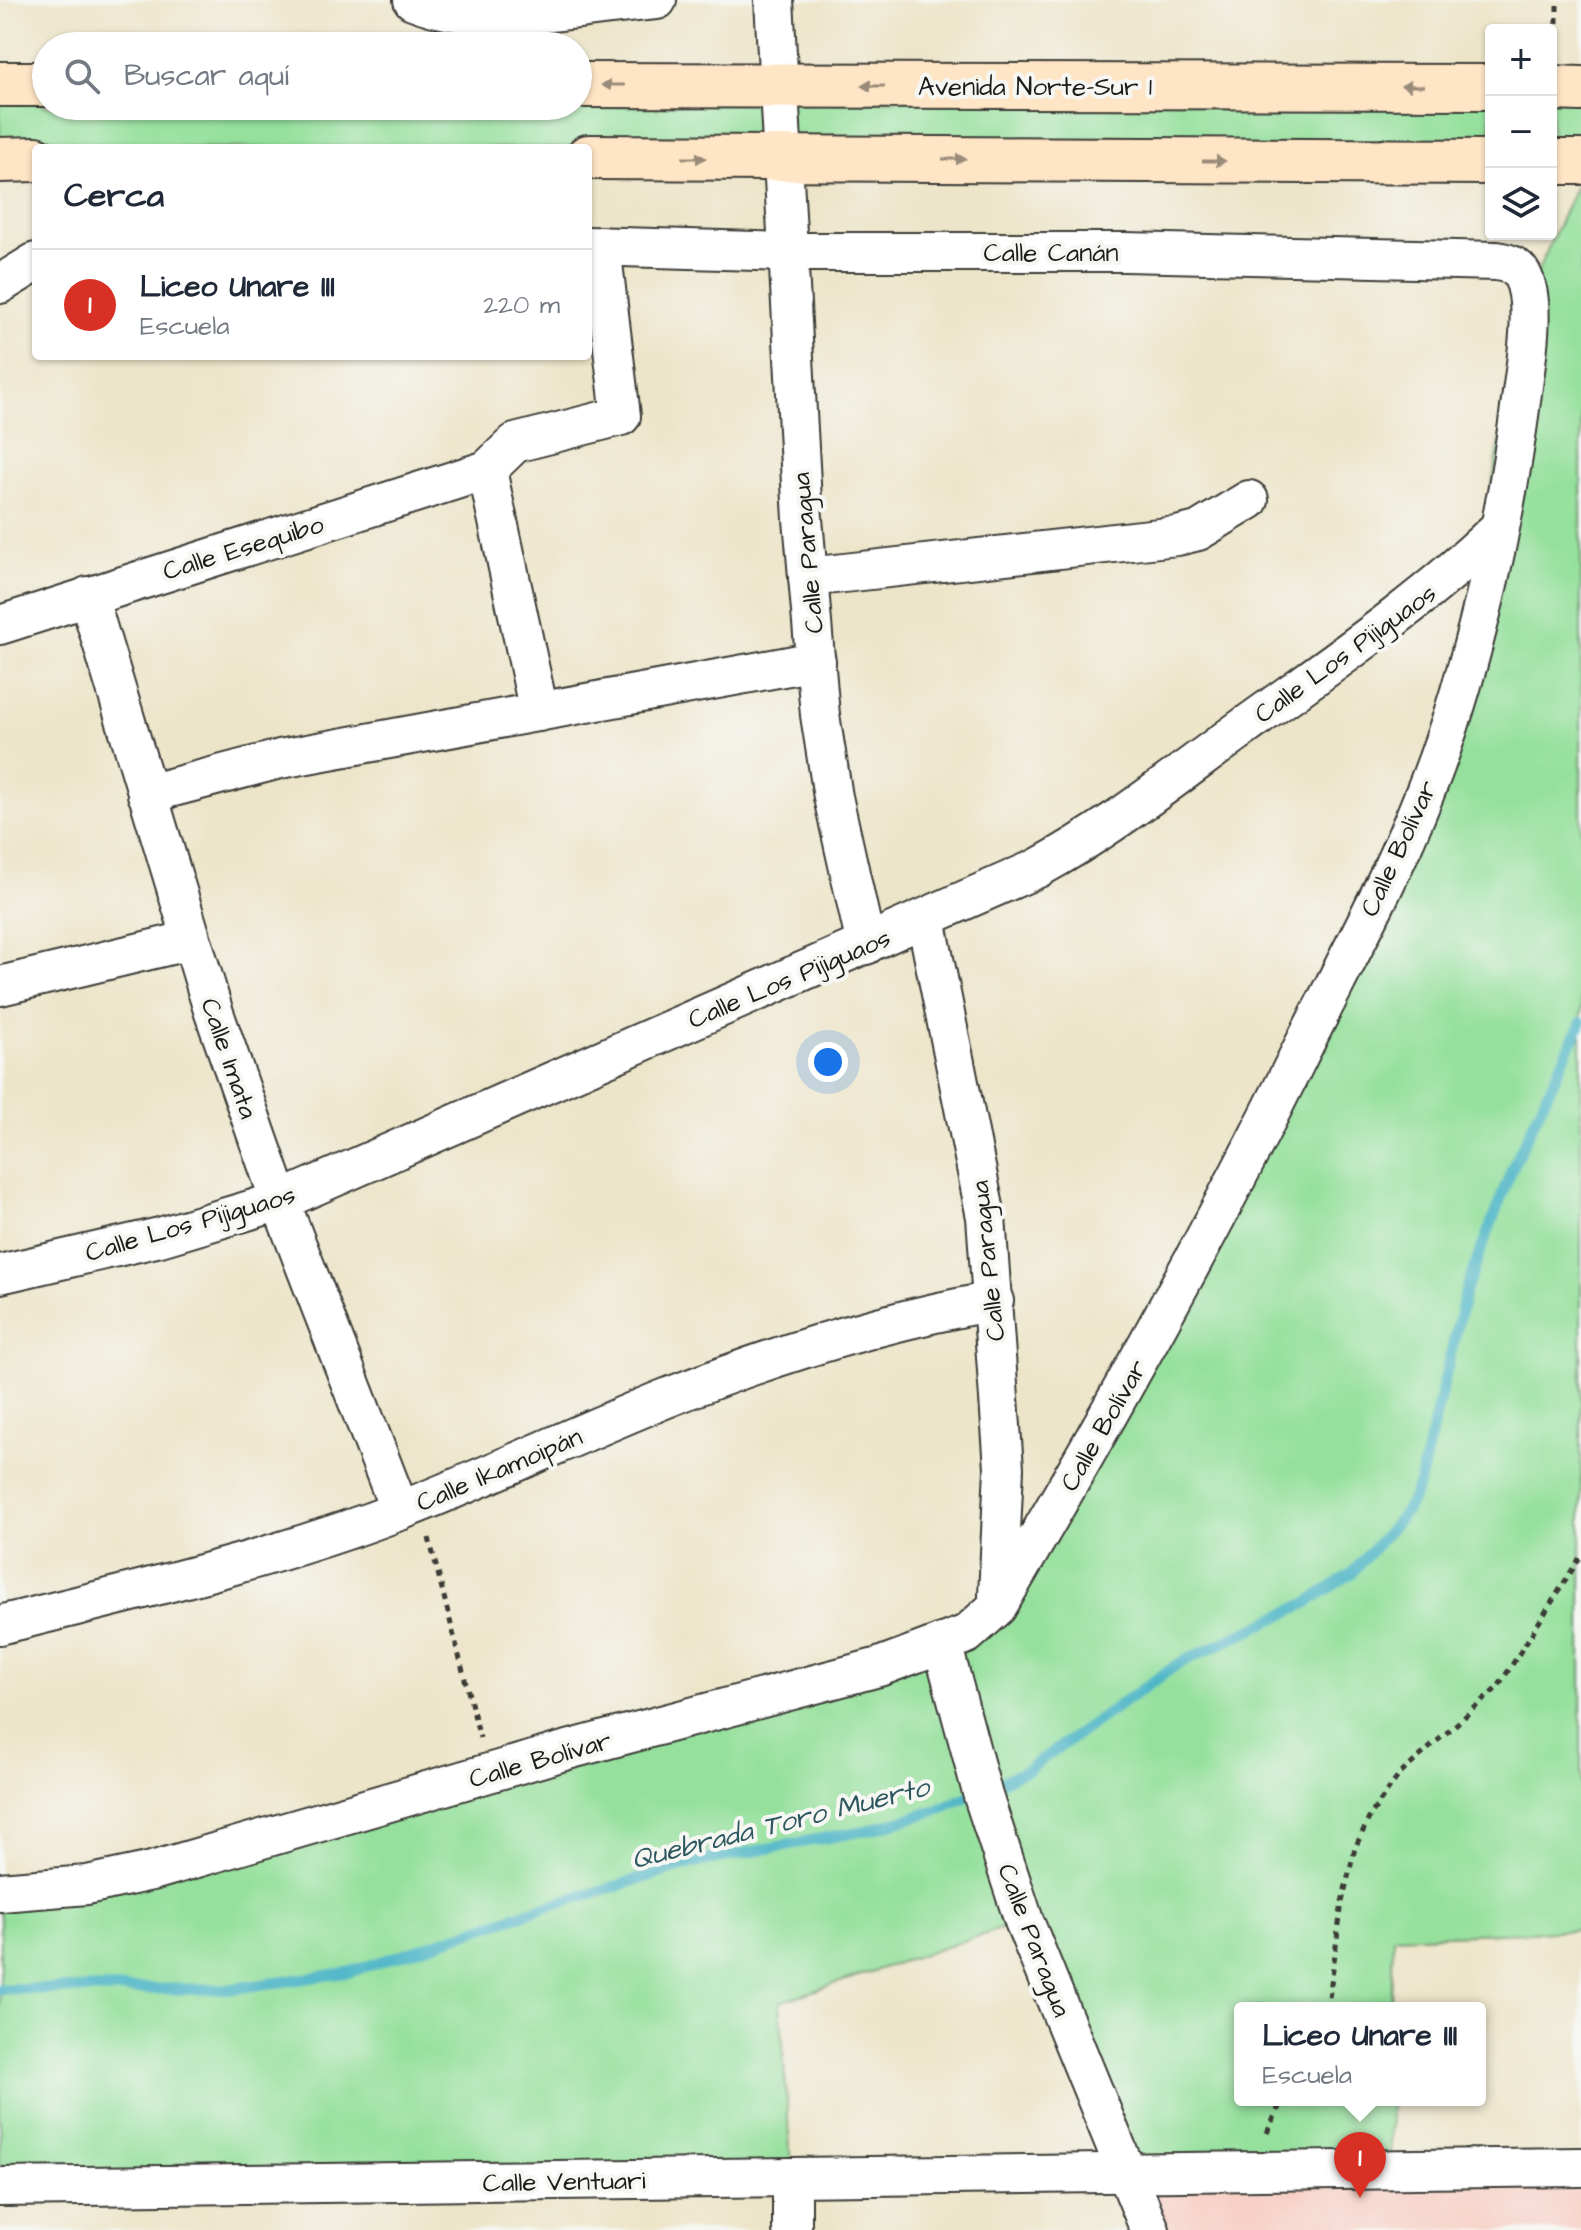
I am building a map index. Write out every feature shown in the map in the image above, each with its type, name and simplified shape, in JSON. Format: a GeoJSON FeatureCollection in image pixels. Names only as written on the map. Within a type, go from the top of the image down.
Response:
{"type":"FeatureCollection","features":[{"type":"Feature","properties":{"kind":"main road"},"geometry":{"type":"LineString","coordinates":[[0,84],[32,84]]}},
{"type":"Feature","properties":{"kind":"main road","name":"Avenida Norte-Sur 1"},"geometry":{"type":"LineString","coordinates":[[592,85],[1485,87]]}},
{"type":"Feature","properties":{"kind":"main road"},"geometry":{"type":"LineString","coordinates":[[1557,88],[1581,89]]}},
{"type":"Feature","properties":{"kind":"main road"},"geometry":{"type":"LineString","coordinates":[[592,157],[1485,162]]}},
{"type":"Feature","properties":{"kind":"main road"},"geometry":{"type":"LineString","coordinates":[[0,160],[32,159]]}},
{"type":"Feature","properties":{"kind":"main road"},"geometry":{"type":"LineString","coordinates":[[1557,162],[1581,162]]}},
{"type":"Feature","properties":{"kind":"street"},"geometry":{"type":"LineString","coordinates":[[413,0],[470,15],[500,17],[657,0]]}},
{"type":"Feature","properties":{"kind":"street","name":"Calle Paragua"},"geometry":{"type":"LineString","coordinates":[[774,0],[781,158],[816,661],[833,797],[866,945]]}},
{"type":"Feature","properties":{"kind":"street"},"geometry":{"type":"LineString","coordinates":[[539,712],[487,470],[515,443],[621,416],[594,246]]}},
{"type":"Feature","properties":{"kind":"street","name":"Calle Canán"},"geometry":{"type":"LineString","coordinates":[[594,246],[787,252],[1125,252],[1497,261],[1513,265]]}},
{"type":"Feature","properties":{"kind":"street"},"geometry":{"type":"LineString","coordinates":[[0,284],[32,264]]}},
{"type":"Feature","properties":{"kind":"street","name":"Calle Bolívar"},"geometry":{"type":"LineString","coordinates":[[0,1892],[87,1885],[152,1871],[879,1667],[967,1634],[997,1607],[1123,1394],[1255,1143],[1388,875],[1445,741],[1482,603],[1498,529],[1528,343],[1527,295],[1522,274],[1513,265]]}},
{"type":"Feature","properties":{"kind":"street","name":"Calle Esequibo"},"geometry":{"type":"LineString","coordinates":[[0,625],[487,470]]}},
{"type":"Feature","properties":{"kind":"street"},"geometry":{"type":"LineString","coordinates":[[808,577],[1177,536],[1218,521],[1249,500]]}},
{"type":"Feature","properties":{"kind":"street","name":"Calle Los Pijiguaos"},"geometry":{"type":"LineString","coordinates":[[0,1274],[160,1237],[280,1201],[1038,868],[1110,826],[1402,612],[1452,573],[1498,529]]}},
{"type":"Feature","properties":{"kind":"street","name":"Calle Imata"},"geometry":{"type":"LineString","coordinates":[[88,596],[191,940],[280,1201],[410,1507]]}},
{"type":"Feature","properties":{"kind":"street"},"geometry":{"type":"LineString","coordinates":[[147,794],[280,759],[816,661]]}},
{"type":"Feature","properties":{"kind":"street","name":"Calle Paragua"},"geometry":{"type":"LineString","coordinates":[[926,919],[986,1217],[1004,1468],[997,1607]]}},
{"type":"Feature","properties":{"kind":"street"},"geometry":{"type":"LineString","coordinates":[[0,986],[191,940]]}},
{"type":"Feature","properties":{"kind":"street","name":"Calle Ikamoipán"},"geometry":{"type":"LineString","coordinates":[[0,1625],[267,1555],[410,1507],[670,1396],[783,1355],[951,1309],[994,1301]]}},
{"type":"Feature","properties":{"kind":"street","name":"Calle Paragua"},"geometry":{"type":"LineString","coordinates":[[942,1643],[971,1755],[1024,1921],[1150,2230]]}},
{"type":"Feature","properties":{"kind":"street","name":"Calle Ventuari"},"geometry":{"type":"LineString","coordinates":[[0,2187],[1581,2167]]}},
{"type":"Feature","properties":{"kind":"street"},"geometry":{"type":"LineString","coordinates":[[792,2178],[792,2230]]}},
{"type":"Feature","properties":{"kind":"path"},"geometry":{"type":"LineString","coordinates":[[410,1507],[489,1774]]}},
{"type":"Feature","properties":{"kind":"path"},"geometry":{"type":"LineString","coordinates":[[1327,2002],[1342,1902],[1355,1848],[1371,1814],[1399,1775],[1498,1687],[1581,1556]]}},
{"type":"Feature","properties":{"kind":"shaded area"},"geometry":{"type":"Polygon","coordinates":[[[1581,2167],[1581,2230],[1150,2230],[1128,2172],[1581,2167]]]}},
{"type":"Feature","properties":{"kind":"green space"},"geometry":{"type":"Polygon","coordinates":[[[0,84],[32,99],[32,120],[592,120],[592,106],[1485,87],[1485,162],[592,148],[592,144],[32,144],[32,149],[0,160],[0,84]]]}},
{"type":"Feature","properties":{"kind":"green space"},"geometry":{"type":"Polygon","coordinates":[[[1557,88],[1581,89],[1581,162],[1557,162],[1557,88]]]}},
{"type":"Feature","properties":{"kind":"green space"},"geometry":{"type":"Polygon","coordinates":[[[1581,175],[1581,1930],[1393,1937],[1391,2002],[1234,2002],[1234,2106],[1391,2106],[1390,2168],[1128,2172],[1024,1921],[780,2002],[792,2178],[0,2187],[0,1892],[717,1709],[997,1607],[1445,741],[1527,295],[1552,240],[1557,240],[1557,228],[1581,175]]]}},
{"type":"Feature","properties":{"kind":"waterway","name":"Quebrada Toro Muerto"},"geometry":{"type":"LineString","coordinates":[[0,1989],[230,1989],[350,1972],[532,1911],[697,1862],[873,1829],[937,1810],[1027,1770],[1178,1664],[1307,1603],[1352,1573],[1406,1511],[1419,1485],[1466,1290],[1513,1166],[1581,1023]]}},
{"type":"Feature","properties":{"kind":"place","name":"Liceo Unare III"},"geometry":{"type":"Point","coordinates":[1360,2198]}}]}
